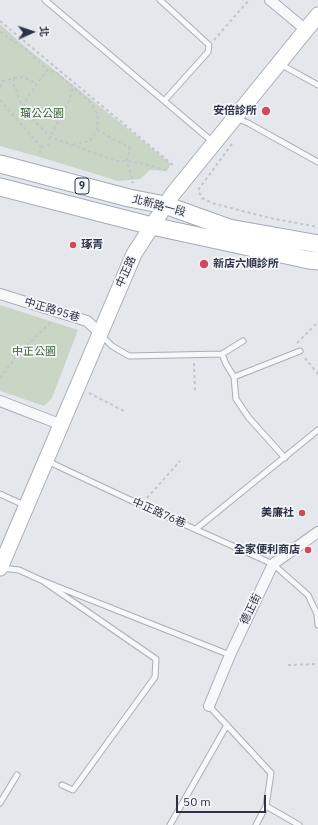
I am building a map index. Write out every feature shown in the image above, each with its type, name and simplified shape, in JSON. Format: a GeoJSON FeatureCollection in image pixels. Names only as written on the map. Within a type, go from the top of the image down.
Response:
{"type":"FeatureCollection","features":[{"type":"Feature","properties":{"kind":"main road","name":"北新路一段"},"geometry":{"type":"LineString","coordinates":[[0,164],[165,206],[229,228],[318,244]]}},
{"type":"Feature","properties":{"kind":"main road","name":"北新路一段"},"geometry":{"type":"LineString","coordinates":[[0,187],[152,226],[318,261]]}},
{"type":"Feature","properties":{"kind":"street"},"geometry":{"type":"LineString","coordinates":[[270,0],[306,30]]}},
{"type":"Feature","properties":{"kind":"street","name":"中正路"},"geometry":{"type":"LineString","coordinates":[[0,568],[134,254],[172,196],[318,14]]}},
{"type":"Feature","properties":{"kind":"street","name":"中正路95巷"},"geometry":{"type":"LineString","coordinates":[[0,294],[87,321],[100,334]]}},
{"type":"Feature","properties":{"kind":"street"},"geometry":{"type":"LineString","coordinates":[[0,401],[62,425]]}},
{"type":"Feature","properties":{"kind":"street","name":"德正街"},"geometry":{"type":"LineString","coordinates":[[209,706],[230,655],[273,564],[318,532]]}},
{"type":"Feature","properties":{"kind":"lane"},"geometry":{"type":"LineString","coordinates":[[45,0],[214,143]]}},
{"type":"Feature","properties":{"kind":"lane"},"geometry":{"type":"LineString","coordinates":[[160,0],[209,45],[208,52],[164,101]]}},
{"type":"Feature","properties":{"kind":"lane"},"geometry":{"type":"LineString","coordinates":[[279,63],[318,85]]}},
{"type":"Feature","properties":{"kind":"lane"},"geometry":{"type":"LineString","coordinates":[[235,118],[248,123],[318,162]]}},
{"type":"Feature","properties":{"kind":"lane"},"geometry":{"type":"LineString","coordinates":[[100,334],[112,346],[129,356],[222,354],[243,341]]}},
{"type":"Feature","properties":{"kind":"lane"},"geometry":{"type":"LineString","coordinates":[[234,377],[300,351]]}},
{"type":"Feature","properties":{"kind":"lane"},"geometry":{"type":"LineString","coordinates":[[222,354],[234,377],[236,399],[249,418],[285,458]]}},
{"type":"Feature","properties":{"kind":"lane"},"geometry":{"type":"LineString","coordinates":[[196,529],[318,430]]}},
{"type":"Feature","properties":{"kind":"lane","name":"中正路76巷"},"geometry":{"type":"LineString","coordinates":[[46,461],[273,564],[308,595],[317,614],[318,625]]}},
{"type":"Feature","properties":{"kind":"lane"},"geometry":{"type":"LineString","coordinates":[[0,494],[27,506]]}},
{"type":"Feature","properties":{"kind":"lane"},"geometry":{"type":"LineString","coordinates":[[0,568],[19,570],[43,581],[230,655]]}},
{"type":"Feature","properties":{"kind":"lane"},"geometry":{"type":"LineString","coordinates":[[43,581],[156,659],[155,677],[73,790],[62,785]]}},
{"type":"Feature","properties":{"kind":"lane"},"geometry":{"type":"LineString","coordinates":[[209,706],[271,773],[266,806],[256,825]]}},
{"type":"Feature","properties":{"kind":"lane"},"geometry":{"type":"LineString","coordinates":[[170,825],[227,725]]}},
{"type":"Feature","properties":{"kind":"lane"},"geometry":{"type":"LineString","coordinates":[[0,804],[17,775]]}},
{"type":"Feature","properties":{"kind":"lane"},"geometry":{"type":"LineString","coordinates":[[266,806],[298,825]]}},
{"type":"Feature","properties":{"kind":"path"},"geometry":{"type":"LineString","coordinates":[[209,45],[249,0]]}},
{"type":"Feature","properties":{"kind":"path"},"geometry":{"type":"LineString","coordinates":[[0,21],[173,165]]}},
{"type":"Feature","properties":{"kind":"path"},"geometry":{"type":"LineString","coordinates":[[0,32],[27,50],[47,70],[57,73],[91,103],[98,115],[97,130],[90,141],[73,145]]}},
{"type":"Feature","properties":{"kind":"path"},"geometry":{"type":"LineString","coordinates":[[24,106],[25,101],[47,70]]}},
{"type":"Feature","properties":{"kind":"path"},"geometry":{"type":"LineString","coordinates":[[0,87],[3,81],[22,77],[34,82],[37,85]]}},
{"type":"Feature","properties":{"kind":"path"},"geometry":{"type":"LineString","coordinates":[[14,78],[14,83],[25,111],[50,137],[116,161],[144,164],[169,171]]}},
{"type":"Feature","properties":{"kind":"path"},"geometry":{"type":"LineString","coordinates":[[41,147],[48,145],[50,137],[69,101],[73,88]]}},
{"type":"Feature","properties":{"kind":"path"},"geometry":{"type":"LineString","coordinates":[[91,103],[94,99]]}},
{"type":"Feature","properties":{"kind":"path"},"geometry":{"type":"LineString","coordinates":[[0,100],[41,147]]}},
{"type":"Feature","properties":{"kind":"path"},"geometry":{"type":"LineString","coordinates":[[97,130],[130,148],[127,161],[133,183]]}},
{"type":"Feature","properties":{"kind":"path"},"geometry":{"type":"LineString","coordinates":[[234,141],[198,190],[202,198],[212,203],[270,218],[318,227]]}},
{"type":"Feature","properties":{"kind":"path"},"geometry":{"type":"LineString","coordinates":[[39,155],[41,147]]}},
{"type":"Feature","properties":{"kind":"path"},"geometry":{"type":"LineString","coordinates":[[0,378],[19,353],[51,322]]}},
{"type":"Feature","properties":{"kind":"path"},"geometry":{"type":"LineString","coordinates":[[318,322],[296,344],[318,374]]}},
{"type":"Feature","properties":{"kind":"path"},"geometry":{"type":"LineString","coordinates":[[194,354],[195,391]]}},
{"type":"Feature","properties":{"kind":"path"},"geometry":{"type":"LineString","coordinates":[[77,388],[124,411]]}},
{"type":"Feature","properties":{"kind":"path"},"geometry":{"type":"LineString","coordinates":[[141,505],[180,462]]}},
{"type":"Feature","properties":{"kind":"path"},"geometry":{"type":"LineString","coordinates":[[288,665],[318,664]]}},
{"type":"Feature","properties":{"kind":"green space","name":"瑠公公園"},"geometry":{"type":"Polygon","coordinates":[[[0,24],[23,45],[171,164],[167,171],[150,170],[140,179],[118,181],[0,146],[0,24]]]}},
{"type":"Feature","properties":{"kind":"green space","name":"中正公園"},"geometry":{"type":"Polygon","coordinates":[[[0,305],[78,330],[52,398],[44,406],[0,391],[0,305]]]}},
{"type":"Feature","properties":{"kind":"place","name":"安倍診所"},"geometry":{"type":"Point","coordinates":[266,111]}},
{"type":"Feature","properties":{"kind":"place","name":"琢青"},"geometry":{"type":"Point","coordinates":[73,245]}},
{"type":"Feature","properties":{"kind":"place","name":"新店六順診所"},"geometry":{"type":"Point","coordinates":[204,264]}},
{"type":"Feature","properties":{"kind":"place","name":"美廉社"},"geometry":{"type":"Point","coordinates":[302,513]}},
{"type":"Feature","properties":{"kind":"place","name":"全家便利商店"},"geometry":{"type":"Point","coordinates":[308,550]}}]}
